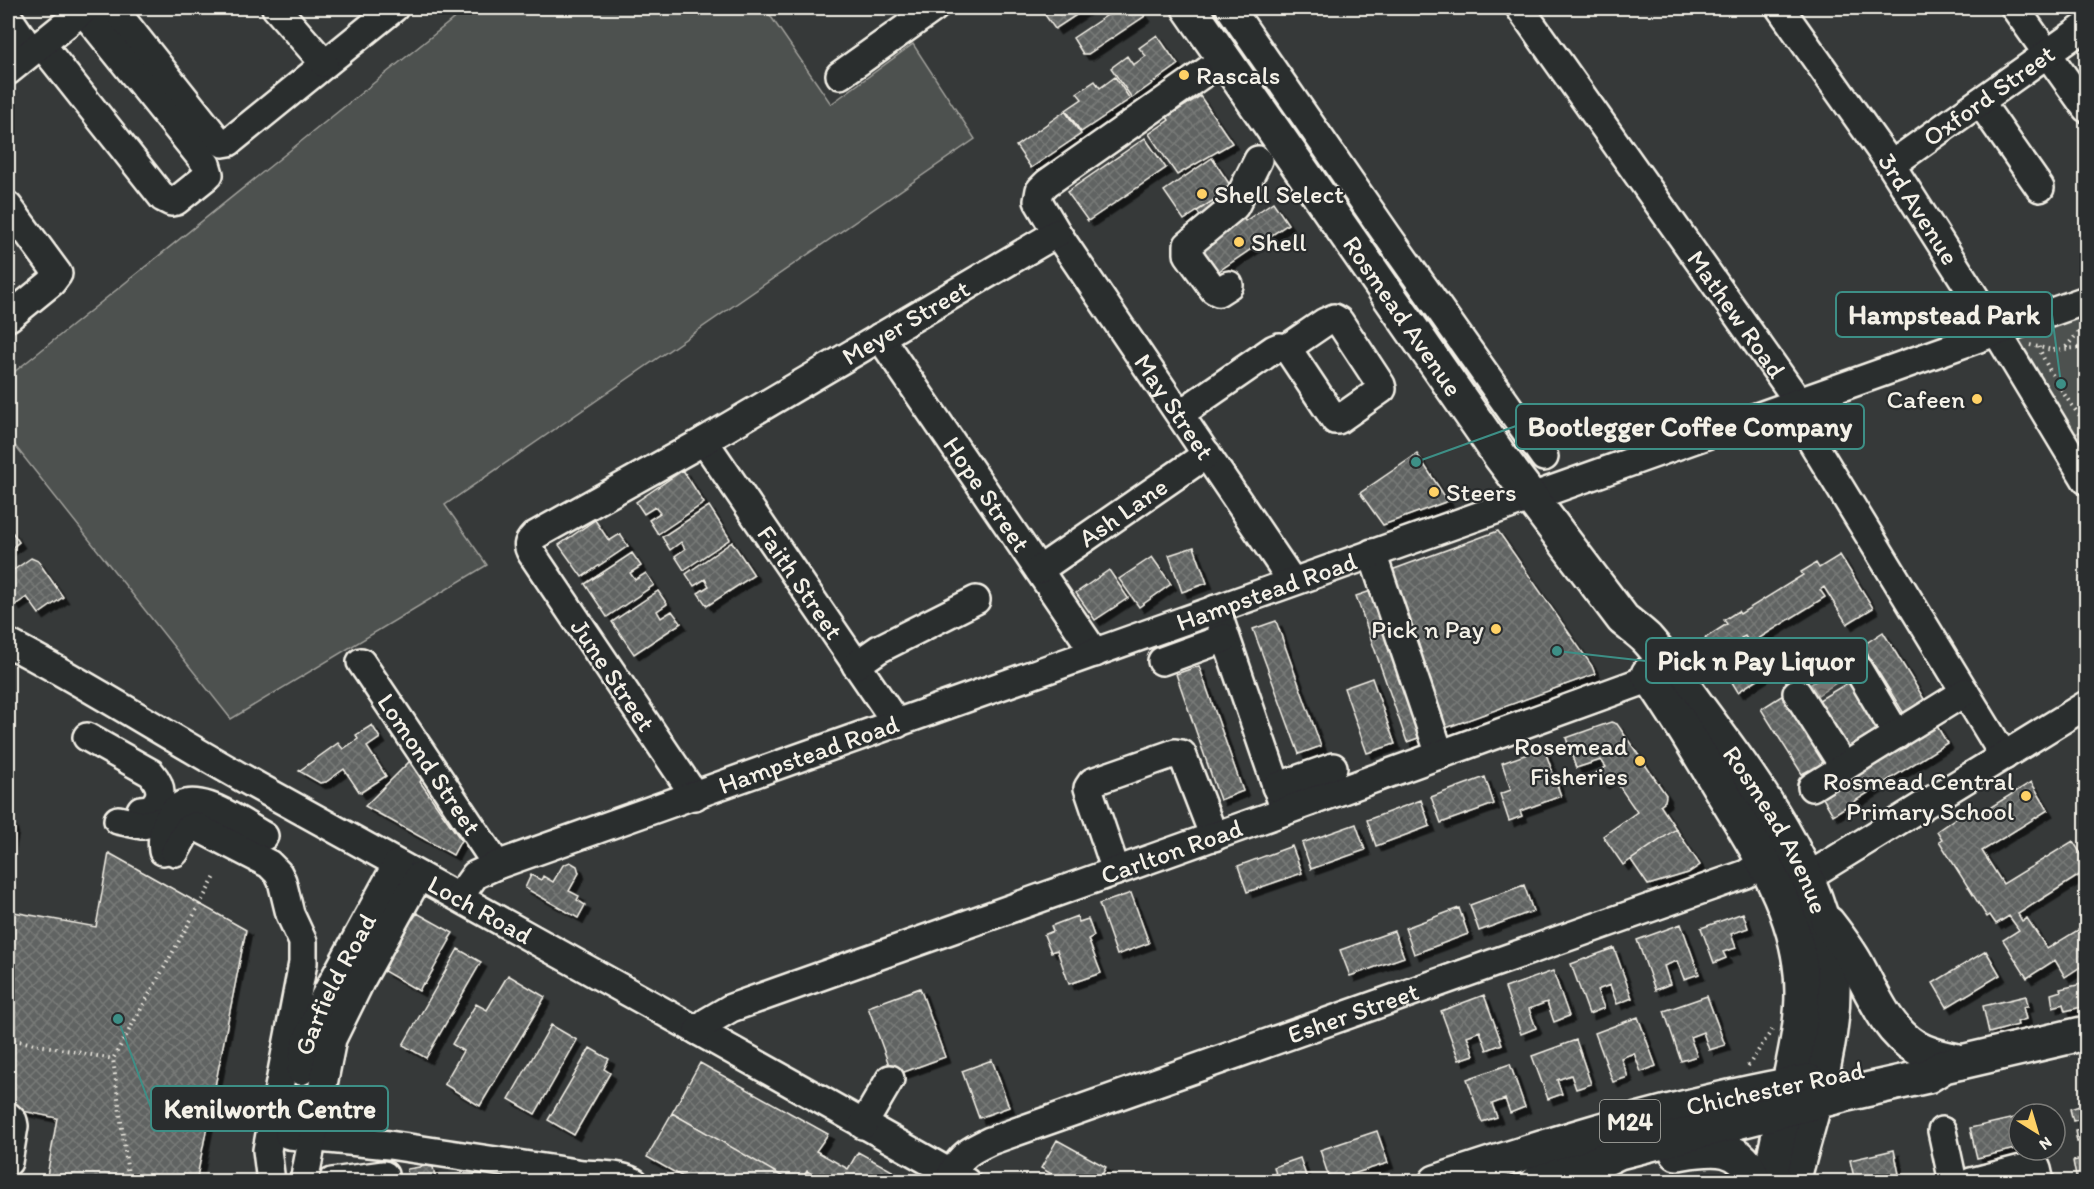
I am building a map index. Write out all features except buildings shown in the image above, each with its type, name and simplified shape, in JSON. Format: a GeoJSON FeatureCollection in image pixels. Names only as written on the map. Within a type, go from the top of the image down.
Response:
{"type":"FeatureCollection","features":[{"type":"Feature","properties":{"kind":"main road","name":"Rosmead Avenue"},"geometry":{"type":"LineString","coordinates":[[1189,8],[1429,356],[1623,619],[1647,639],[1738,761],[1780,827],[1805,874],[1821,915],[1830,955],[1833,1006],[1829,1039],[1802,1094]]}},
{"type":"Feature","properties":{"kind":"main road","name":"Rosmead Avenue"},"geometry":{"type":"LineString","coordinates":[[1623,619],[1630,650],[1704,760],[1764,862],[1788,911],[1801,968],[1802,995],[1799,1029],[1802,1094]]}},
{"type":"Feature","properties":{"kind":"main road"},"geometry":{"type":"LineString","coordinates":[[1738,761],[1745,787],[1768,834],[1769,846],[1764,862]]}},
{"type":"Feature","properties":{"kind":"main road"},"geometry":{"type":"LineString","coordinates":[[1821,915],[1856,962],[1889,1021],[1901,1036],[1917,1048],[1952,1064]]}},
{"type":"Feature","properties":{"kind":"main road","name":"Chichester Road"},"geometry":{"type":"LineString","coordinates":[[1436,1182],[1507,1158],[1668,1110],[1896,1082],[1928,1076],[1952,1064],[2086,1033]]}},
{"type":"Feature","properties":{"kind":"main road","name":"Chichester Road"},"geometry":{"type":"LineString","coordinates":[[1538,1182],[1588,1167],[1619,1152],[1802,1094],[1880,1066],[1926,1061],[1952,1064]]}},
{"type":"Feature","properties":{"kind":"main road"},"geometry":{"type":"LineString","coordinates":[[1796,1171],[1836,1116],[1862,1097],[1896,1082]]}},
{"type":"Feature","properties":{"kind":"main road"},"geometry":{"type":"LineString","coordinates":[[1796,1171],[1802,1094]]}},
{"type":"Feature","properties":{"kind":"main road"},"geometry":{"type":"LineString","coordinates":[[1769,1182],[1802,1094]]}},
{"type":"Feature","properties":{"kind":"main road"},"geometry":{"type":"LineString","coordinates":[[1588,1167],[1618,1165],[1663,1155],[1714,1148],[1729,1150],[1743,1159],[1749,1167],[1754,1182]]}},
{"type":"Feature","properties":{"kind":"street"},"geometry":{"type":"LineString","coordinates":[[113,8],[216,138],[223,143],[229,142],[394,8]]}},
{"type":"Feature","properties":{"kind":"street"},"geometry":{"type":"LineString","coordinates":[[276,8],[324,63]]}},
{"type":"Feature","properties":{"kind":"street"},"geometry":{"type":"LineString","coordinates":[[840,75],[934,8]]}},
{"type":"Feature","properties":{"kind":"street"},"geometry":{"type":"LineString","coordinates":[[1230,8],[1544,457]]}},
{"type":"Feature","properties":{"kind":"street","name":"Mathew Road"},"geometry":{"type":"LineString","coordinates":[[1520,8],[1791,391],[1793,404],[1803,427],[2004,756]]}},
{"type":"Feature","properties":{"kind":"street","name":"3rd Avenue"},"geometry":{"type":"LineString","coordinates":[[1780,8],[1891,165],[2086,480]]}},
{"type":"Feature","properties":{"kind":"street"},"geometry":{"type":"LineString","coordinates":[[2015,8],[2086,108]]}},
{"type":"Feature","properties":{"kind":"street"},"geometry":{"type":"LineString","coordinates":[[8,17],[36,47],[163,198],[171,202],[176,201],[209,174],[206,164],[84,9],[36,47],[8,71]]}},
{"type":"Feature","properties":{"kind":"street","name":"Oxford Street"},"geometry":{"type":"LineString","coordinates":[[1891,165],[2086,27]]}},
{"type":"Feature","properties":{"kind":"street"},"geometry":{"type":"LineString","coordinates":[[1057,232],[1040,207],[1038,196],[1040,190],[1224,59]]}},
{"type":"Feature","properties":{"kind":"street"},"geometry":{"type":"LineString","coordinates":[[1980,102],[2040,188]]}},
{"type":"Feature","properties":{"kind":"street"},"geometry":{"type":"LineString","coordinates":[[1229,285],[1221,291],[1214,290],[1188,254],[1188,245],[1235,206],[1258,160]]}},
{"type":"Feature","properties":{"kind":"street"},"geometry":{"type":"LineString","coordinates":[[8,206],[58,274],[52,282],[9,317]]}},
{"type":"Feature","properties":{"kind":"street","name":"Meyer Street"},"geometry":{"type":"LineString","coordinates":[[532,554],[528,545],[534,536],[704,441],[1057,232]]}},
{"type":"Feature","properties":{"kind":"street","name":"May Street"},"geometry":{"type":"LineString","coordinates":[[1057,232],[1292,581]]}},
{"type":"Feature","properties":{"kind":"street"},"geometry":{"type":"LineString","coordinates":[[1360,254],[1387,235]]}},
{"type":"Feature","properties":{"kind":"street","name":"Hampstead Road"},"geometry":{"type":"LineString","coordinates":[[459,897],[475,876],[497,865],[2086,300]]}},
{"type":"Feature","properties":{"kind":"street","name":"Hope Street"},"geometry":{"type":"LineString","coordinates":[[880,337],[1095,653]]}},
{"type":"Feature","properties":{"kind":"street"},"geometry":{"type":"LineString","coordinates":[[1180,414],[1274,349],[1287,348]]}},
{"type":"Feature","properties":{"kind":"street","name":"Faith Street"},"geometry":{"type":"LineString","coordinates":[[704,441],[897,724]]}},
{"type":"Feature","properties":{"kind":"street","name":"Ash Lane"},"geometry":{"type":"LineString","coordinates":[[1039,570],[1207,454]]}},
{"type":"Feature","properties":{"kind":"street"},"geometry":{"type":"LineString","coordinates":[[1372,553],[1440,755]]}},
{"type":"Feature","properties":{"kind":"street","name":"June Street"},"geometry":{"type":"LineString","coordinates":[[532,554],[695,796]]}},
{"type":"Feature","properties":{"kind":"street"},"geometry":{"type":"LineString","coordinates":[[856,665],[879,649],[976,600]]}},
{"type":"Feature","properties":{"kind":"street"},"geometry":{"type":"LineString","coordinates":[[1216,609],[1281,799],[1333,767]]}},
{"type":"Feature","properties":{"kind":"street"},"geometry":{"type":"LineString","coordinates":[[1162,661],[1225,638]]}},
{"type":"Feature","properties":{"kind":"street","name":"Loch Road"},"geometry":{"type":"LineString","coordinates":[[8,643],[191,750],[698,1030],[957,1179]]}},
{"type":"Feature","properties":{"kind":"street"},"geometry":{"type":"LineString","coordinates":[[1850,656],[1897,735]]}},
{"type":"Feature","properties":{"kind":"street","name":"Lomond Street"},"geometry":{"type":"LineString","coordinates":[[361,662],[497,865]]}},
{"type":"Feature","properties":{"kind":"street","name":"Carlton Road"},"geometry":{"type":"LineString","coordinates":[[698,1030],[731,1008],[1214,837],[1281,799],[1440,755],[1651,678]]}},
{"type":"Feature","properties":{"kind":"street"},"geometry":{"type":"LineString","coordinates":[[1812,787],[1965,692]]}},
{"type":"Feature","properties":{"kind":"street"},"geometry":{"type":"LineString","coordinates":[[1797,693],[1844,768]]}},
{"type":"Feature","properties":{"kind":"street"},"geometry":{"type":"LineString","coordinates":[[1805,874],[1822,868],[2086,705]]}},
{"type":"Feature","properties":{"kind":"street"},"geometry":{"type":"LineString","coordinates":[[87,737],[151,773],[158,781],[161,789],[160,796],[150,809],[130,815],[142,825],[167,820]]}},
{"type":"Feature","properties":{"kind":"street"},"geometry":{"type":"LineString","coordinates":[[1116,871],[1088,788],[1092,782],[1175,753],[1182,754],[1214,837]]}},
{"type":"Feature","properties":{"kind":"street"},"geometry":{"type":"LineString","coordinates":[[264,836],[206,804],[191,802],[180,805],[167,820],[162,841],[169,852],[188,829],[195,826],[269,864],[282,881],[290,914],[304,949],[267,1150],[272,1182]]}},
{"type":"Feature","properties":{"kind":"street","name":"Esher Street"},"geometry":{"type":"LineString","coordinates":[[957,1179],[960,1159],[972,1149],[990,1141],[1746,874],[1764,862]]}},
{"type":"Feature","properties":{"kind":"street","name":"Garfield Road"},"geometry":{"type":"LineString","coordinates":[[299,1181],[306,1043],[313,1022],[338,970],[408,870]]}},
{"type":"Feature","properties":{"kind":"street"},"geometry":{"type":"LineString","coordinates":[[863,1125],[890,1079]]}},
{"type":"Feature","properties":{"kind":"street"},"geometry":{"type":"LineString","coordinates":[[8,1116],[14,1126],[8,1162]]}},
{"type":"Feature","properties":{"kind":"street"},"geometry":{"type":"LineString","coordinates":[[1942,1131],[1953,1182]]}},
{"type":"Feature","properties":{"kind":"street"},"geometry":{"type":"LineString","coordinates":[[301,1136],[389,1145],[583,1174],[609,1174],[622,1176],[634,1182]]}},
{"type":"Feature","properties":{"kind":"street"},"geometry":{"type":"LineString","coordinates":[[332,1182],[382,1178],[389,1145]]}},
{"type":"Feature","properties":{"kind":"street"},"geometry":{"type":"LineString","coordinates":[[1971,1182],[2029,1167],[2037,1169],[2040,1182]]}},
{"type":"Feature","properties":{"kind":"path"},"geometry":{"type":"LineString","coordinates":[[2066,348],[2079,329],[2086,325]]}},
{"type":"Feature","properties":{"kind":"path"},"geometry":{"type":"LineString","coordinates":[[2026,343],[2052,350],[2086,347]]}},
{"type":"Feature","properties":{"kind":"path"},"geometry":{"type":"LineString","coordinates":[[2039,347],[2058,384],[2086,422]]}},
{"type":"Feature","properties":{"kind":"path"},"geometry":{"type":"LineString","coordinates":[[129,1182],[113,1059],[216,875]]}},
{"type":"Feature","properties":{"kind":"path"},"geometry":{"type":"LineString","coordinates":[[1742,1074],[1772,1029]]}},
{"type":"Feature","properties":{"kind":"path"},"geometry":{"type":"LineString","coordinates":[[8,1039],[113,1059]]}},
{"type":"Feature","properties":{"kind":"shaded area"},"geometry":{"type":"Polygon","coordinates":[[[467,8],[765,8],[831,104],[913,44],[975,139],[445,505],[487,565],[231,719],[8,437],[8,377],[467,8]]]}},
{"type":"Feature","properties":{"kind":"shaded area"},"geometry":{"type":"Polygon","coordinates":[[[2086,312],[2086,429],[2067,438],[2011,340],[2086,312]]]}},
{"type":"Feature","properties":{"kind":"water"},"geometry":{"type":"Polygon","coordinates":[[[1838,667],[1845,677],[1818,695],[1811,684],[1838,667]]]}},
{"type":"Feature","properties":{"kind":"place","name":"Rascals"},"geometry":{"type":"Point","coordinates":[1184,75]}},
{"type":"Feature","properties":{"kind":"place","name":"Shell Select"},"geometry":{"type":"Point","coordinates":[1202,194]}},
{"type":"Feature","properties":{"kind":"place","name":"Shell"},"geometry":{"type":"Point","coordinates":[1239,242]}},
{"type":"Feature","properties":{"kind":"place","name":"Hampstead Park"},"geometry":{"type":"Point","coordinates":[2061,384]}},
{"type":"Feature","properties":{"kind":"place","name":"Cafeen"},"geometry":{"type":"Point","coordinates":[1977,399]}},
{"type":"Feature","properties":{"kind":"place","name":"Bootlegger Coffee Company"},"geometry":{"type":"Point","coordinates":[1416,462]}},
{"type":"Feature","properties":{"kind":"place","name":"Steers"},"geometry":{"type":"Point","coordinates":[1434,492]}},
{"type":"Feature","properties":{"kind":"place","name":"Pick n Pay"},"geometry":{"type":"Point","coordinates":[1496,629]}},
{"type":"Feature","properties":{"kind":"place","name":"Pick n Pay Liquor"},"geometry":{"type":"Point","coordinates":[1557,651]}},
{"type":"Feature","properties":{"kind":"place","name":"Rosemead Fisheries"},"geometry":{"type":"Point","coordinates":[1640,761]}},
{"type":"Feature","properties":{"kind":"place","name":"Rosmead Central Primary School"},"geometry":{"type":"Point","coordinates":[2026,796]}},
{"type":"Feature","properties":{"kind":"place","name":"Kenilworth Centre"},"geometry":{"type":"Point","coordinates":[118,1019]}}]}
